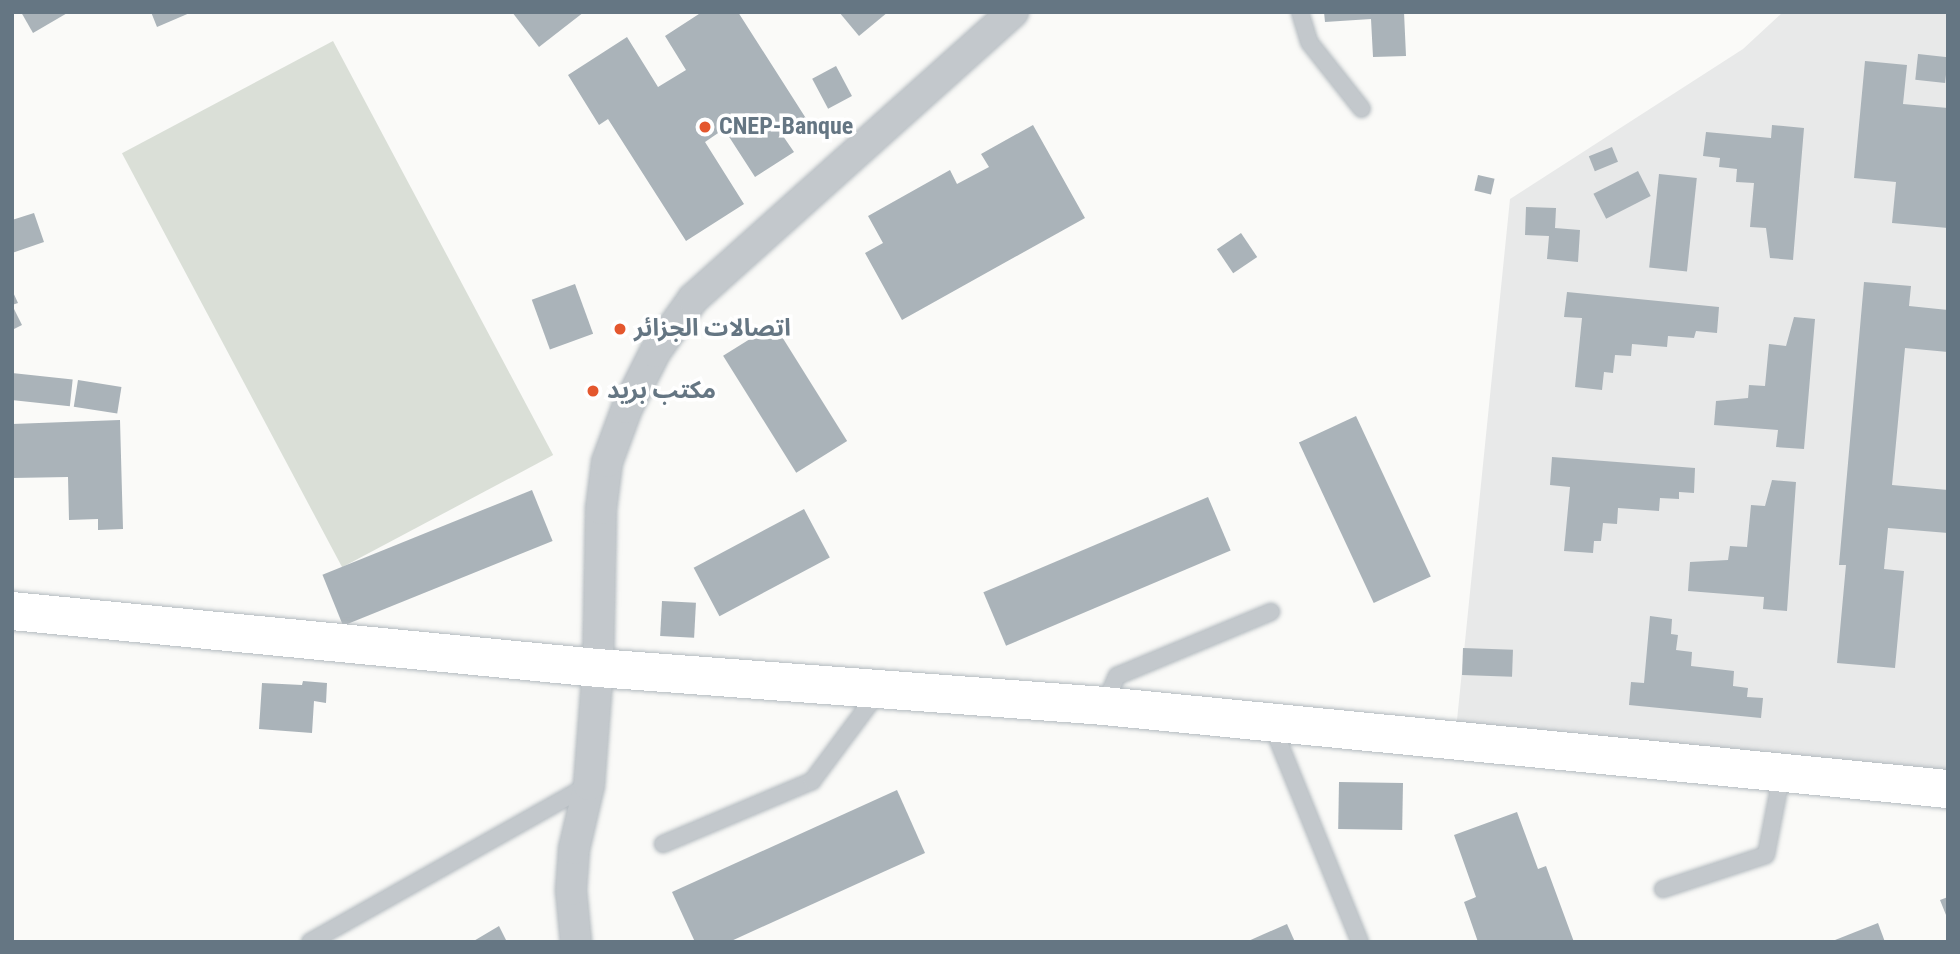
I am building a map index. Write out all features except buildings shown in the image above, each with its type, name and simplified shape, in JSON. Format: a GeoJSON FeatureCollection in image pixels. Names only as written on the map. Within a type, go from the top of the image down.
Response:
{"type":"FeatureCollection","features":[{"type":"Feature","properties":{"kind":"street"},"geometry":{"type":"LineString","coordinates":[[576,942],[571,901],[574,849],[589,785],[598,668],[601,509],[607,461],[655,352],[702,291],[1013,12]]}},
{"type":"Feature","properties":{"kind":"street"},"geometry":{"type":"LineString","coordinates":[[12,611],[598,668],[1270,721],[1948,789]]}},
{"type":"Feature","properties":{"kind":"lane"},"geometry":{"type":"LineString","coordinates":[[1300,12],[1309,42],[1362,108]]}},
{"type":"Feature","properties":{"kind":"lane"},"geometry":{"type":"LineString","coordinates":[[1104,706],[1117,676],[1270,612]]}},
{"type":"Feature","properties":{"kind":"lane"},"geometry":{"type":"LineString","coordinates":[[663,844],[812,781],[881,689]]}},
{"type":"Feature","properties":{"kind":"lane"},"geometry":{"type":"LineString","coordinates":[[1270,721],[1360,942]]}},
{"type":"Feature","properties":{"kind":"lane"},"geometry":{"type":"LineString","coordinates":[[1663,889],[1766,855],[1782,773]]}},
{"type":"Feature","properties":{"kind":"lane"},"geometry":{"type":"LineString","coordinates":[[310,942],[589,785]]}},
{"type":"Feature","properties":{"kind":"shaded area"},"geometry":{"type":"Polygon","coordinates":[[[1783,12],[1948,12],[1948,774],[1456,730],[1510,199],[1743,49],[1783,12]]]}},
{"type":"Feature","properties":{"kind":"shaded area"},"geometry":{"type":"Polygon","coordinates":[[[333,41],[553,455],[342,567],[122,153],[333,41]]]}},
{"type":"Feature","properties":{"kind":"place","name":"CNEP-Banque"},"geometry":{"type":"Point","coordinates":[705,127]}},
{"type":"Feature","properties":{"kind":"place","name":"اتصالات الجزائر"},"geometry":{"type":"Point","coordinates":[620,329]}},
{"type":"Feature","properties":{"kind":"place","name":"مكتب بريد"},"geometry":{"type":"Point","coordinates":[593,391]}}]}
